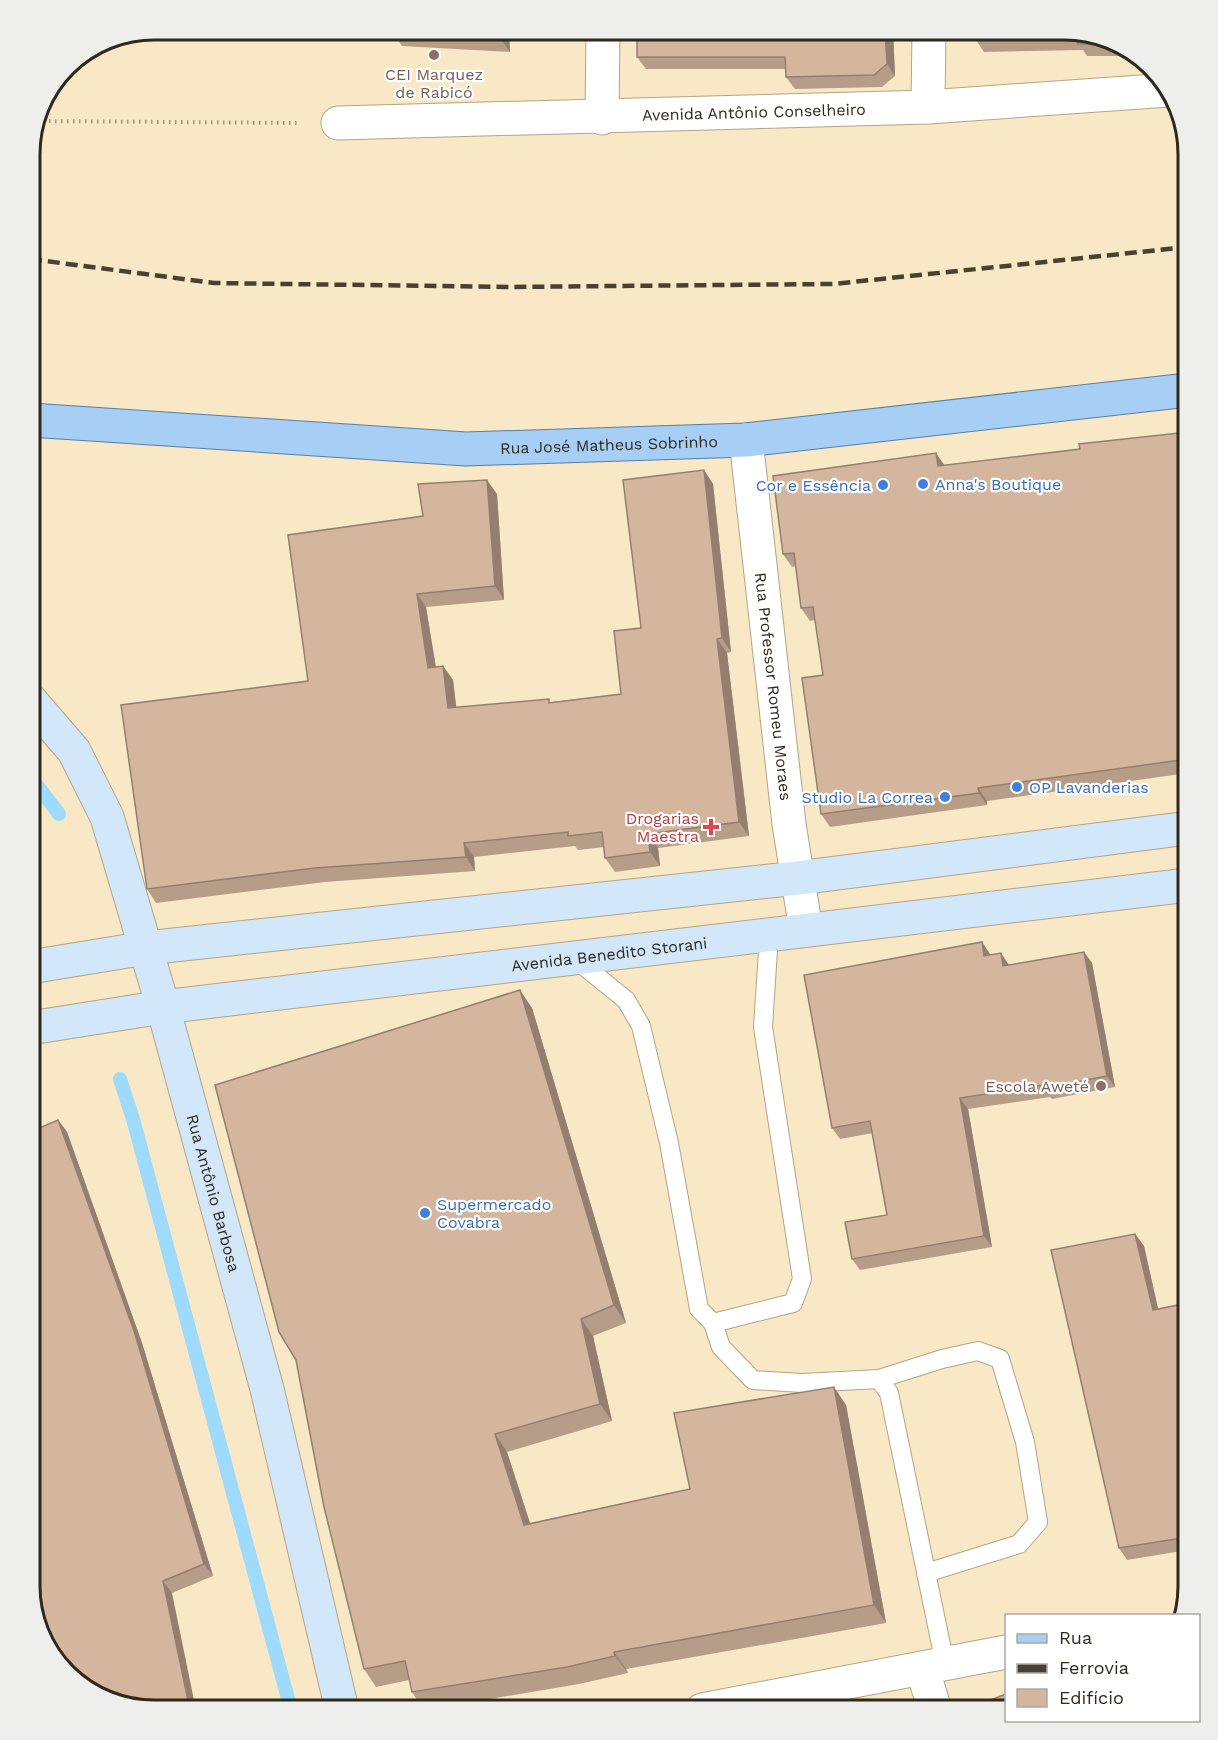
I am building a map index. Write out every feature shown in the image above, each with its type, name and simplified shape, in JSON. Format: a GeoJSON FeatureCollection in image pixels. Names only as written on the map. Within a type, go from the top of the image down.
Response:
{"type":"FeatureCollection","features":[{"type":"Feature","properties":{"kind":"main road","name":"Rua José Matheus Sobrinho"},"geometry":{"type":"LineString","coordinates":[[41,421],[466,449],[746,440],[1178,391]]}},
{"type":"Feature","properties":{"kind":"main road","name":"Rua Antônio Barbosa"},"geometry":{"type":"LineString","coordinates":[[41,712],[74,751],[107,817],[163,1007],[267,1389],[339,1699]]}},
{"type":"Feature","properties":{"kind":"main road"},"geometry":{"type":"LineString","coordinates":[[40,966],[146,948],[798,878],[1178,829]]}},
{"type":"Feature","properties":{"kind":"main road","name":"Avenida Benedito Storani"},"geometry":{"type":"LineString","coordinates":[[40,1026],[163,1007],[1178,886]]}},
{"type":"Feature","properties":{"kind":"street"},"geometry":{"type":"LineString","coordinates":[[602,118],[603,41]]}},
{"type":"Feature","properties":{"kind":"street"},"geometry":{"type":"LineString","coordinates":[[928,107],[929,41]]}},
{"type":"Feature","properties":{"kind":"street","name":"Avenida Antônio Conselheiro"},"geometry":{"type":"LineString","coordinates":[[338,123],[602,118],[928,107],[1158,91]]}},
{"type":"Feature","properties":{"kind":"street","name":"Rua Professor Romeu Moraes"},"geometry":{"type":"LineString","coordinates":[[746,440],[789,824],[806,930]]}},
{"type":"Feature","properties":{"kind":"street"},"geometry":{"type":"LineString","coordinates":[[756,1700],[1005,1652]]}},
{"type":"Feature","properties":{"kind":"street"},"geometry":{"type":"LineString","coordinates":[[933,1666],[935,1700]]}},
{"type":"Feature","properties":{"kind":"lane"},"geometry":{"type":"LineString","coordinates":[[713,1323],[793,1303],[802,1280],[764,1028],[769,935]]}},
{"type":"Feature","properties":{"kind":"lane"},"geometry":{"type":"LineString","coordinates":[[574,958],[626,1000],[641,1026],[669,1143],[699,1309],[713,1323],[721,1347],[753,1380],[802,1383],[879,1380],[942,1359],[978,1351],[1000,1359],[1025,1442],[1038,1522],[1019,1544],[926,1573]]}},
{"type":"Feature","properties":{"kind":"lane"},"geometry":{"type":"LineString","coordinates":[[879,1380],[888,1393],[926,1573],[933,1666]]}},
{"type":"Feature","properties":{"kind":"path"},"geometry":{"type":"LineString","coordinates":[[45,121],[338,123]]}},
{"type":"Feature","properties":{"kind":"building"},"geometry":{"type":"Polygon","coordinates":[[[637,41],[886,41],[887,64],[874,75],[786,77],[785,57],[637,57],[637,41]]]}},
{"type":"Feature","properties":{"kind":"building"},"geometry":{"type":"Polygon","coordinates":[[[1178,433],[1178,760],[978,788],[979,793],[821,814],[802,678],[823,675],[813,607],[801,608],[794,553],[783,554],[773,476],[936,453],[938,466],[1080,449],[1079,444],[1178,433]]]}},
{"type":"Feature","properties":{"kind":"building"},"geometry":{"type":"Polygon","coordinates":[[[704,470],[722,638],[717,639],[739,822],[648,834],[650,852],[605,858],[602,832],[568,836],[568,832],[464,843],[466,857],[315,868],[147,889],[121,705],[308,681],[288,535],[423,516],[418,484],[487,480],[495,586],[417,594],[428,668],[443,666],[448,708],[549,699],[549,703],[621,694],[614,631],[641,628],[623,480],[704,470]]]}},
{"type":"Feature","properties":{"kind":"building"},"geometry":{"type":"Polygon","coordinates":[[[982,942],[984,956],[1001,953],[1003,966],[1084,952],[1107,1076],[1044,1088],[1043,1085],[960,1098],[984,1236],[852,1259],[845,1222],[887,1215],[870,1121],[832,1128],[804,975],[982,942]]]}},
{"type":"Feature","properties":{"kind":"building"},"geometry":{"type":"Polygon","coordinates":[[[520,990],[614,1305],[581,1319],[600,1404],[495,1434],[524,1525],[690,1489],[674,1413],[834,1387],[874,1605],[614,1652],[615,1656],[567,1667],[412,1692],[405,1661],[364,1669],[324,1507],[296,1360],[279,1332],[215,1085],[520,990]]]}},
{"type":"Feature","properties":{"kind":"building"},"geometry":{"type":"Polygon","coordinates":[[[58,1120],[134,1331],[204,1564],[163,1581],[188,1699],[132,1697],[97,1684],[85,1676],[64,1655],[44,1615],[40,1586],[40,1128],[58,1120]]]}},
{"type":"Feature","properties":{"kind":"building"},"geometry":{"type":"Polygon","coordinates":[[[1135,1234],[1153,1310],[1178,1305],[1178,1539],[1119,1548],[1051,1250],[1135,1234]]]}},
{"type":"Feature","properties":{"kind":"building"},"geometry":{"type":"Polygon","coordinates":[[[1005,1694],[1005,1700],[991,1700],[1005,1694]]]}},
{"type":"Feature","properties":{"kind":"waterway"},"geometry":{"type":"LineString","coordinates":[[41,790],[59,814]]}},
{"type":"Feature","properties":{"kind":"waterway"},"geometry":{"type":"LineString","coordinates":[[120,1079],[133,1119],[288,1699]]}},
{"type":"Feature","properties":{"kind":"railway"},"geometry":{"type":"LineString","coordinates":[[41,260],[214,283],[510,287],[833,284],[1178,248]]}},
{"type":"Feature","properties":{"kind":"place","name":"CEI Marquez de Rabicó"},"geometry":{"type":"Point","coordinates":[434,55]}},
{"type":"Feature","properties":{"kind":"place","name":"Anna's Boutique"},"geometry":{"type":"Point","coordinates":[923,484]}},
{"type":"Feature","properties":{"kind":"place","name":"Cor e Essência"},"geometry":{"type":"Point","coordinates":[883,485]}},
{"type":"Feature","properties":{"kind":"place","name":"OP Lavanderias"},"geometry":{"type":"Point","coordinates":[1017,787]}},
{"type":"Feature","properties":{"kind":"place","name":"Studio La Correa"},"geometry":{"type":"Point","coordinates":[945,797]}},
{"type":"Feature","properties":{"kind":"place","name":"Drogarias Maestra"},"geometry":{"type":"Point","coordinates":[711,827]}},
{"type":"Feature","properties":{"kind":"place","name":"Escola Aweté"},"geometry":{"type":"Point","coordinates":[1101,1086]}},
{"type":"Feature","properties":{"kind":"place","name":"Supermercado Covabra"},"geometry":{"type":"Point","coordinates":[425,1213]}}]}
